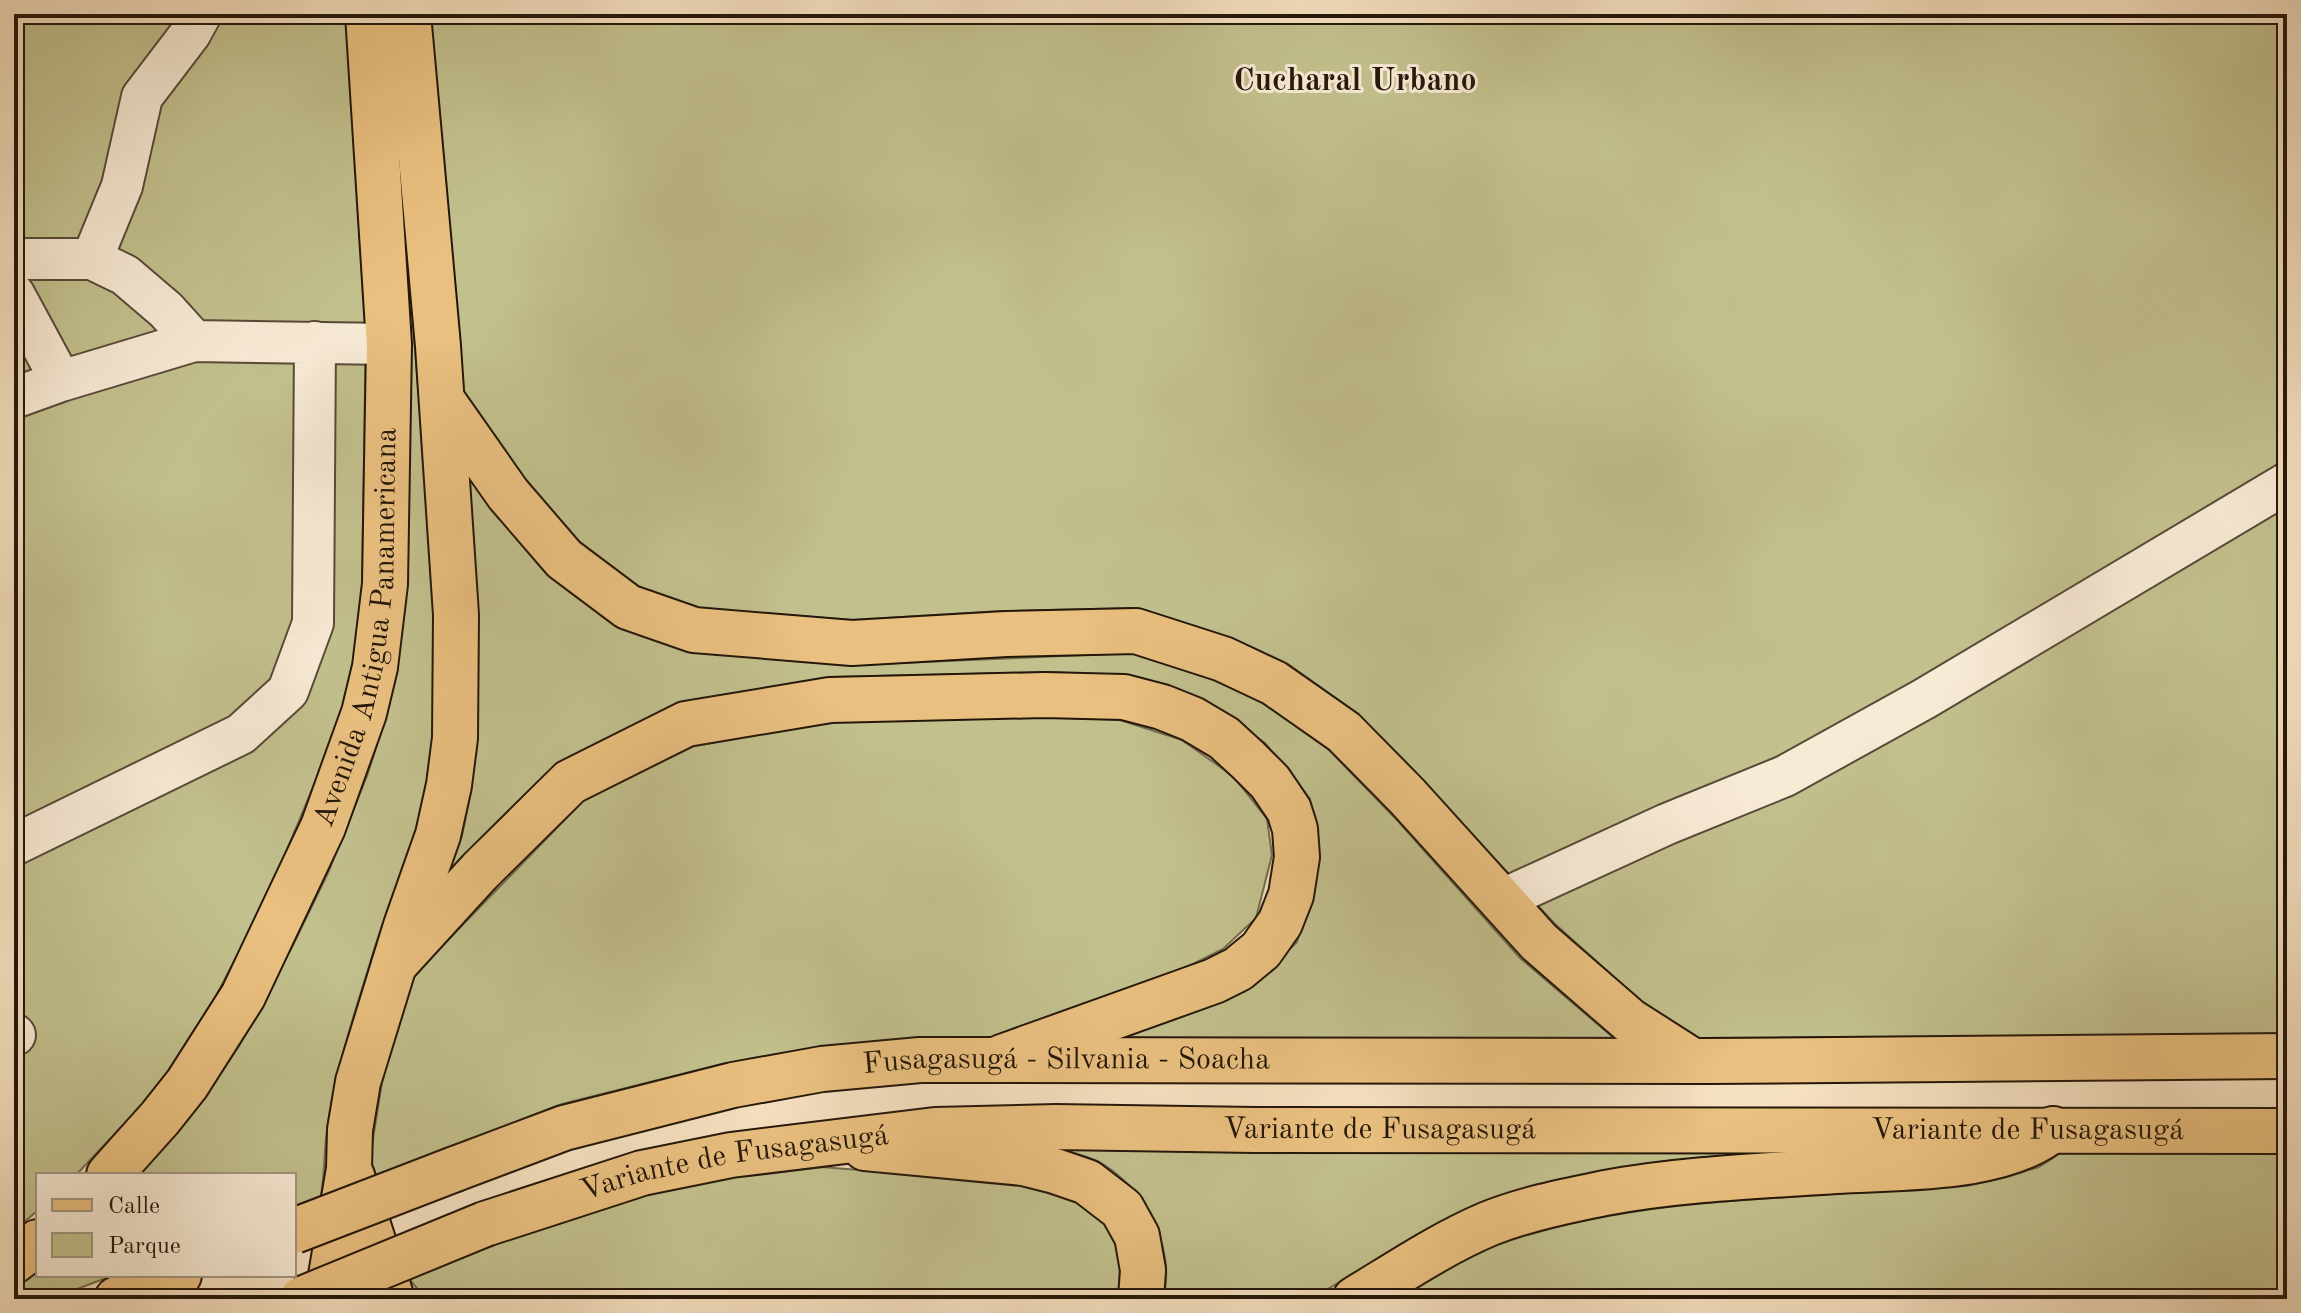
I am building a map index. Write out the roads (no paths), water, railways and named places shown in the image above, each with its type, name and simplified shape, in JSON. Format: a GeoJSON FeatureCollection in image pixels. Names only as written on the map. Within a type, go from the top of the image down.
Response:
{"type":"FeatureCollection","features":[{"type":"Feature","properties":{"kind":"main road","name":"Avenida Antigua Panamericana"},"geometry":{"type":"LineString","coordinates":[[111,1173],[187,1084],[243,996],[323,827],[347,766],[375,667],[385,569],[389,344],[368,14]]}},
{"type":"Feature","properties":{"kind":"main road","name":"Avenida Antigua Panamericana"},"geometry":{"type":"LineString","coordinates":[[327,1299],[349,1169],[350,1130],[358,1082],[438,835],[455,738],[456,615],[442,400],[408,14]]}},
{"type":"Feature","properties":{"kind":"main road"},"geometry":{"type":"LineString","coordinates":[[442,400],[508,494],[564,559],[628,607],[694,630],[852,643],[1006,634],[1136,631],[1223,659],[1274,683],[1344,732],[1407,796],[1539,942],[1630,1021],[1691,1060],[2287,1056]]}},
{"type":"Feature","properties":{"kind":"main road"},"geometry":{"type":"LineString","coordinates":[[394,965],[480,871],[570,782],[686,724],[830,700],[1060,695],[1124,697],[1192,719],[1224,738],[1270,782],[1289,810],[1295,829],[1297,857],[1291,895],[1280,923],[1261,950],[1238,969],[1214,981],[994,1060]]}},
{"type":"Feature","properties":{"kind":"main road","name":"Fusagasugá - Silvania - Soacha"},"geometry":{"type":"LineString","coordinates":[[296,1230],[564,1128],[733,1085],[822,1069],[920,1060],[1691,1060]]}},
{"type":"Feature","properties":{"kind":"main road","name":"Variante de Fusagasugá"},"geometry":{"type":"LineString","coordinates":[[302,1299],[485,1224],[642,1173],[731,1155],[935,1130],[1056,1127],[2287,1131]]}},
{"type":"Feature","properties":{"kind":"main road"},"geometry":{"type":"LineString","coordinates":[[1355,1299],[1431,1253],[1488,1224],[1543,1206],[1609,1192],[1706,1180],[1959,1163],[2002,1156],[2028,1146],[2053,1129]]}},
{"type":"Feature","properties":{"kind":"main road"},"geometry":{"type":"LineString","coordinates":[[822,1144],[1023,1163],[1087,1182],[1122,1209],[1137,1236],[1143,1270],[1141,1299]]}},
{"type":"Feature","properties":{"kind":"main road","name":"Avenida Antigua Panamericana"},"geometry":{"type":"LineString","coordinates":[[349,1169],[392,1295]]}},
{"type":"Feature","properties":{"kind":"main road"},"geometry":{"type":"LineString","coordinates":[[14,1261],[36,1244]]}},
{"type":"Feature","properties":{"kind":"main road"},"geometry":{"type":"LineString","coordinates":[[117,1299],[174,1277]]}},
{"type":"Feature","properties":{"kind":"street"},"geometry":{"type":"LineString","coordinates":[[92,259],[122,186],[142,97],[190,34],[201,14]]}},
{"type":"Feature","properties":{"kind":"street"},"geometry":{"type":"LineString","coordinates":[[14,259],[92,259],[125,275],[166,310],[194,341]]}},
{"type":"Feature","properties":{"kind":"street"},"geometry":{"type":"LineString","coordinates":[[14,294],[61,381]]}},
{"type":"Feature","properties":{"kind":"street"},"geometry":{"type":"LineString","coordinates":[[14,398],[194,341],[389,344]]}},
{"type":"Feature","properties":{"kind":"street"},"geometry":{"type":"LineString","coordinates":[[14,845],[241,734],[288,691],[313,623],[315,342]]}},
{"type":"Feature","properties":{"kind":"street"},"geometry":{"type":"LineString","coordinates":[[1501,900],[1667,824],[1785,776],[1924,699],[2287,483]]}},
{"type":"Feature","properties":{"kind":"district","name":"Cucharal Urbano"},"geometry":{"type":"Point","coordinates":[1355,82]}}]}
